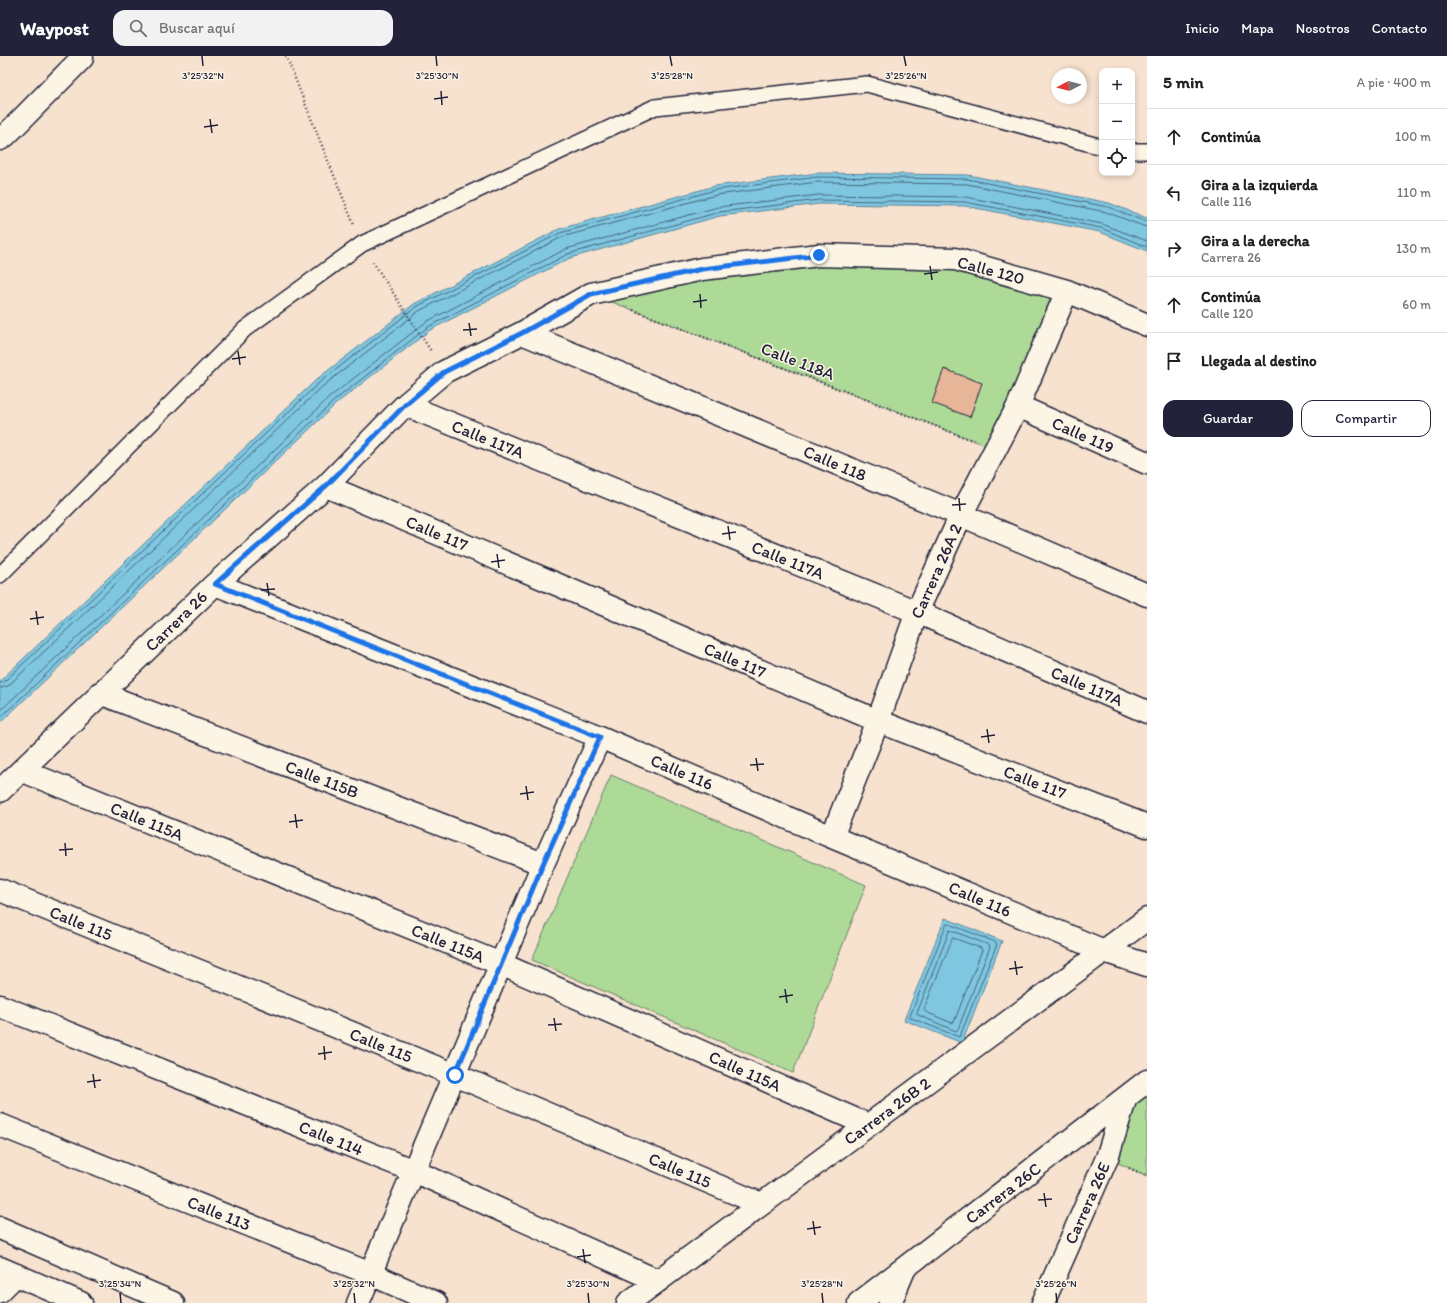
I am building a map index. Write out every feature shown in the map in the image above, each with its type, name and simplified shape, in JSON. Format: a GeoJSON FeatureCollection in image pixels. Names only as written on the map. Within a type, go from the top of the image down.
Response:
{"type":"FeatureCollection","features":[{"type":"Feature","properties":{"kind":"street"},"geometry":{"type":"LineString","coordinates":[[2,134],[82,58],[80,56]]}},
{"type":"Feature","properties":{"kind":"street","name":"Calle 120"},"geometry":{"type":"LineString","coordinates":[[591,294],[702,269],[819,255],[954,259],[1067,291],[1147,325]]}},
{"type":"Feature","properties":{"kind":"street","name":"Carrera 26A 2"},"geometry":{"type":"LineString","coordinates":[[832,837],[878,721],[917,612],[961,515],[1018,406],[1067,291]]}},
{"type":"Feature","properties":{"kind":"street","name":"Carrera 26"},"geometry":{"type":"LineString","coordinates":[[0,791],[23,771],[100,693],[215,584],[326,486],[405,405],[444,372],[522,333],[591,294]]}},
{"type":"Feature","properties":{"kind":"street","name":"Calle 118"},"geometry":{"type":"LineString","coordinates":[[522,333],[961,515],[1147,595]]}},
{"type":"Feature","properties":{"kind":"street","name":"Calle 117A"},"geometry":{"type":"LineString","coordinates":[[405,405],[917,612],[1147,712]]}},
{"type":"Feature","properties":{"kind":"street","name":"Calle 119"},"geometry":{"type":"LineString","coordinates":[[1018,406],[1147,463]]}},
{"type":"Feature","properties":{"kind":"street","name":"Calle 117"},"geometry":{"type":"LineString","coordinates":[[326,486],[878,721],[1147,826]]}},
{"type":"Feature","properties":{"kind":"street","name":"Calle 116"},"geometry":{"type":"LineString","coordinates":[[215,584],[600,737],[832,837],[1104,951],[1147,965]]}},
{"type":"Feature","properties":{"kind":"street","name":"Calle 115B"},"geometry":{"type":"LineString","coordinates":[[100,693],[543,864]]}},
{"type":"Feature","properties":{"kind":"street"},"geometry":{"type":"LineString","coordinates":[[358,1303],[543,864],[600,737]]}},
{"type":"Feature","properties":{"kind":"street","name":"Calle 115A"},"geometry":{"type":"LineString","coordinates":[[23,771],[501,964],[868,1125]]}},
{"type":"Feature","properties":{"kind":"street","name":"Calle 115"},"geometry":{"type":"LineString","coordinates":[[0,890],[455,1075],[761,1204]]}},
{"type":"Feature","properties":{"kind":"street","name":"Carrera 26B 2"},"geometry":{"type":"LineString","coordinates":[[628,1303],[1147,919]]}},
{"type":"Feature","properties":{"kind":"street","name":"Calle 114"},"geometry":{"type":"LineString","coordinates":[[0,1006],[414,1171],[658,1281]]}},
{"type":"Feature","properties":{"kind":"street","name":"Carrera 26C"},"geometry":{"type":"LineString","coordinates":[[859,1303],[1125,1100],[1147,1081]]}},
{"type":"Feature","properties":{"kind":"street","name":"Carrera 26E"},"geometry":{"type":"LineString","coordinates":[[1043,1303],[1107,1158],[1125,1100]]}},
{"type":"Feature","properties":{"kind":"street","name":"Calle 113"},"geometry":{"type":"LineString","coordinates":[[0,1125],[371,1274],[436,1303]]}},
{"type":"Feature","properties":{"kind":"street"},"geometry":{"type":"LineString","coordinates":[[0,1228],[173,1303]]}},
{"type":"Feature","properties":{"kind":"street"},"geometry":{"type":"LineString","coordinates":[[890,1303],[904,1269]]}},
{"type":"Feature","properties":{"kind":"street"},"geometry":{"type":"LineString","coordinates":[[0,1291],[8,1271],[81,1303]]}},
{"type":"Feature","properties":{"kind":"lane"},"geometry":{"type":"LineString","coordinates":[[0,575],[245,329],[362,244],[655,107],[867,84],[1099,146]]}},
{"type":"Feature","properties":{"kind":"lane"},"geometry":{"type":"LineString","coordinates":[[1135,151],[1147,151]]}},
{"type":"Feature","properties":{"kind":"path"},"geometry":{"type":"LineString","coordinates":[[286,56],[362,244],[428,347]]}},
{"type":"Feature","properties":{"kind":"path","name":"Calle 118A"},"geometry":{"type":"LineString","coordinates":[[628,308],[996,449]]}},
{"type":"Feature","properties":{"kind":"green space"},"geometry":{"type":"Polygon","coordinates":[[[955,259],[1067,291],[996,449],[591,294],[702,269],[955,259]]]}},
{"type":"Feature","properties":{"kind":"green space"},"geometry":{"type":"Polygon","coordinates":[[[611,775],[866,885],[793,1073],[532,960],[611,775]]]}},
{"type":"Feature","properties":{"kind":"green space"},"geometry":{"type":"Polygon","coordinates":[[[1147,1081],[1147,1176],[1107,1158],[1125,1100],[1147,1081]]]}},
{"type":"Feature","properties":{"kind":"water"},"geometry":{"type":"Polygon","coordinates":[[[818,173],[968,175],[1109,203],[1147,218],[1147,251],[1100,232],[965,206],[819,204],[720,216],[570,258],[430,330],[337,403],[0,723],[0,681],[317,379],[414,304],[559,229],[715,186],[818,173]]]}},
{"type":"Feature","properties":{"kind":"water"},"geometry":{"type":"Polygon","coordinates":[[[945,918],[1002,941],[962,1043],[904,1020],[945,918]]]}},
{"type":"Feature","properties":{"kind":"building"},"geometry":{"type":"Polygon","coordinates":[[[944,369],[982,383],[970,417],[932,403],[944,369]]]}},
{"type":"Feature","properties":{"kind":"route"},"geometry":{"type":"LineString","coordinates":[[455,1075],[543,864],[600,737],[215,584],[326,486],[405,405],[444,372],[522,333],[591,294],[702,269],[819,255]]}}]}
